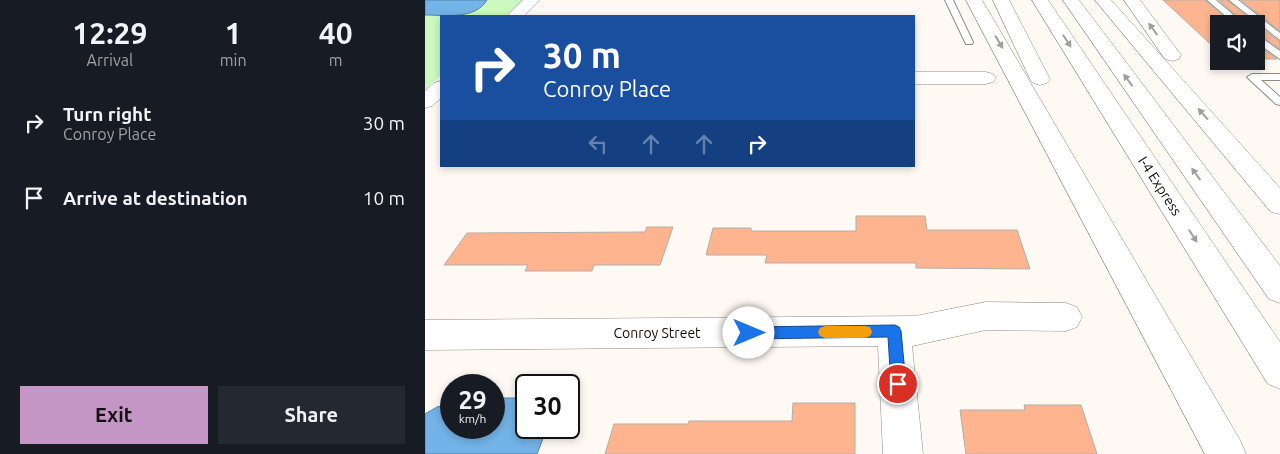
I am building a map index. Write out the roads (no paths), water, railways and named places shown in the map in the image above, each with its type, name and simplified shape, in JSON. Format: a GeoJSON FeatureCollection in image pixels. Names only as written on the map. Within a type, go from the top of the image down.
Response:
{"type":"FeatureCollection","features":[{"type":"Feature","properties":{"kind":"main road"},"geometry":{"type":"LineString","coordinates":[[516,15],[531,0]]}},
{"type":"Feature","properties":{"kind":"main road"},"geometry":{"type":"LineString","coordinates":[[974,0],[1226,454]]}},
{"type":"Feature","properties":{"kind":"main road"},"geometry":{"type":"LineString","coordinates":[[1001,0],[1226,454]]}},
{"type":"Feature","properties":{"kind":"main road","name":"I-4 Express"},"geometry":{"type":"LineString","coordinates":[[1041,0],[1280,372]]}},
{"type":"Feature","properties":{"kind":"main road"},"geometry":{"type":"LineString","coordinates":[[1071,0],[1278,287]]}},
{"type":"Feature","properties":{"kind":"main road"},"geometry":{"type":"LineString","coordinates":[[1103,0],[1280,205]]}},
{"type":"Feature","properties":{"kind":"main road"},"geometry":{"type":"LineString","coordinates":[[1133,0],[1174,58],[1180,88]]}},
{"type":"Feature","properties":{"kind":"main road"},"geometry":{"type":"LineString","coordinates":[[915,78],[986,78]]}},
{"type":"Feature","properties":{"kind":"main road"},"geometry":{"type":"LineString","coordinates":[[425,102],[440,88]]}},
{"type":"Feature","properties":{"kind":"main road","name":"Conroy Street"},"geometry":{"type":"LineString","coordinates":[[425,335],[915,331],[986,316],[1066,317]]}},
{"type":"Feature","properties":{"kind":"main road"},"geometry":{"type":"LineString","coordinates":[[895,331],[903,454]]}},
{"type":"Feature","properties":{"kind":"lane"},"geometry":{"type":"LineString","coordinates":[[949,0],[969,42]]}},
{"type":"Feature","properties":{"kind":"lane"},"geometry":{"type":"LineString","coordinates":[[1211,0],[1229,15]]}},
{"type":"Feature","properties":{"kind":"lane"},"geometry":{"type":"LineString","coordinates":[[1233,0],[1280,37]]}},
{"type":"Feature","properties":{"kind":"lane"},"geometry":{"type":"LineString","coordinates":[[1265,44],[1280,56]]}},
{"type":"Feature","properties":{"kind":"lane"},"geometry":{"type":"LineString","coordinates":[[1280,77],[1252,77],[1280,102]]}},
{"type":"Feature","properties":{"kind":"water"},"geometry":{"type":"Polygon","coordinates":[[[425,0],[487,0],[475,11],[467,14],[425,15],[425,0]]]}},
{"type":"Feature","properties":{"kind":"water"},"geometry":{"type":"Polygon","coordinates":[[[505,398],[515,398],[515,439],[543,439],[537,454],[425,454],[425,414],[440,406],[440,439],[505,439],[505,398]]]}}]}
